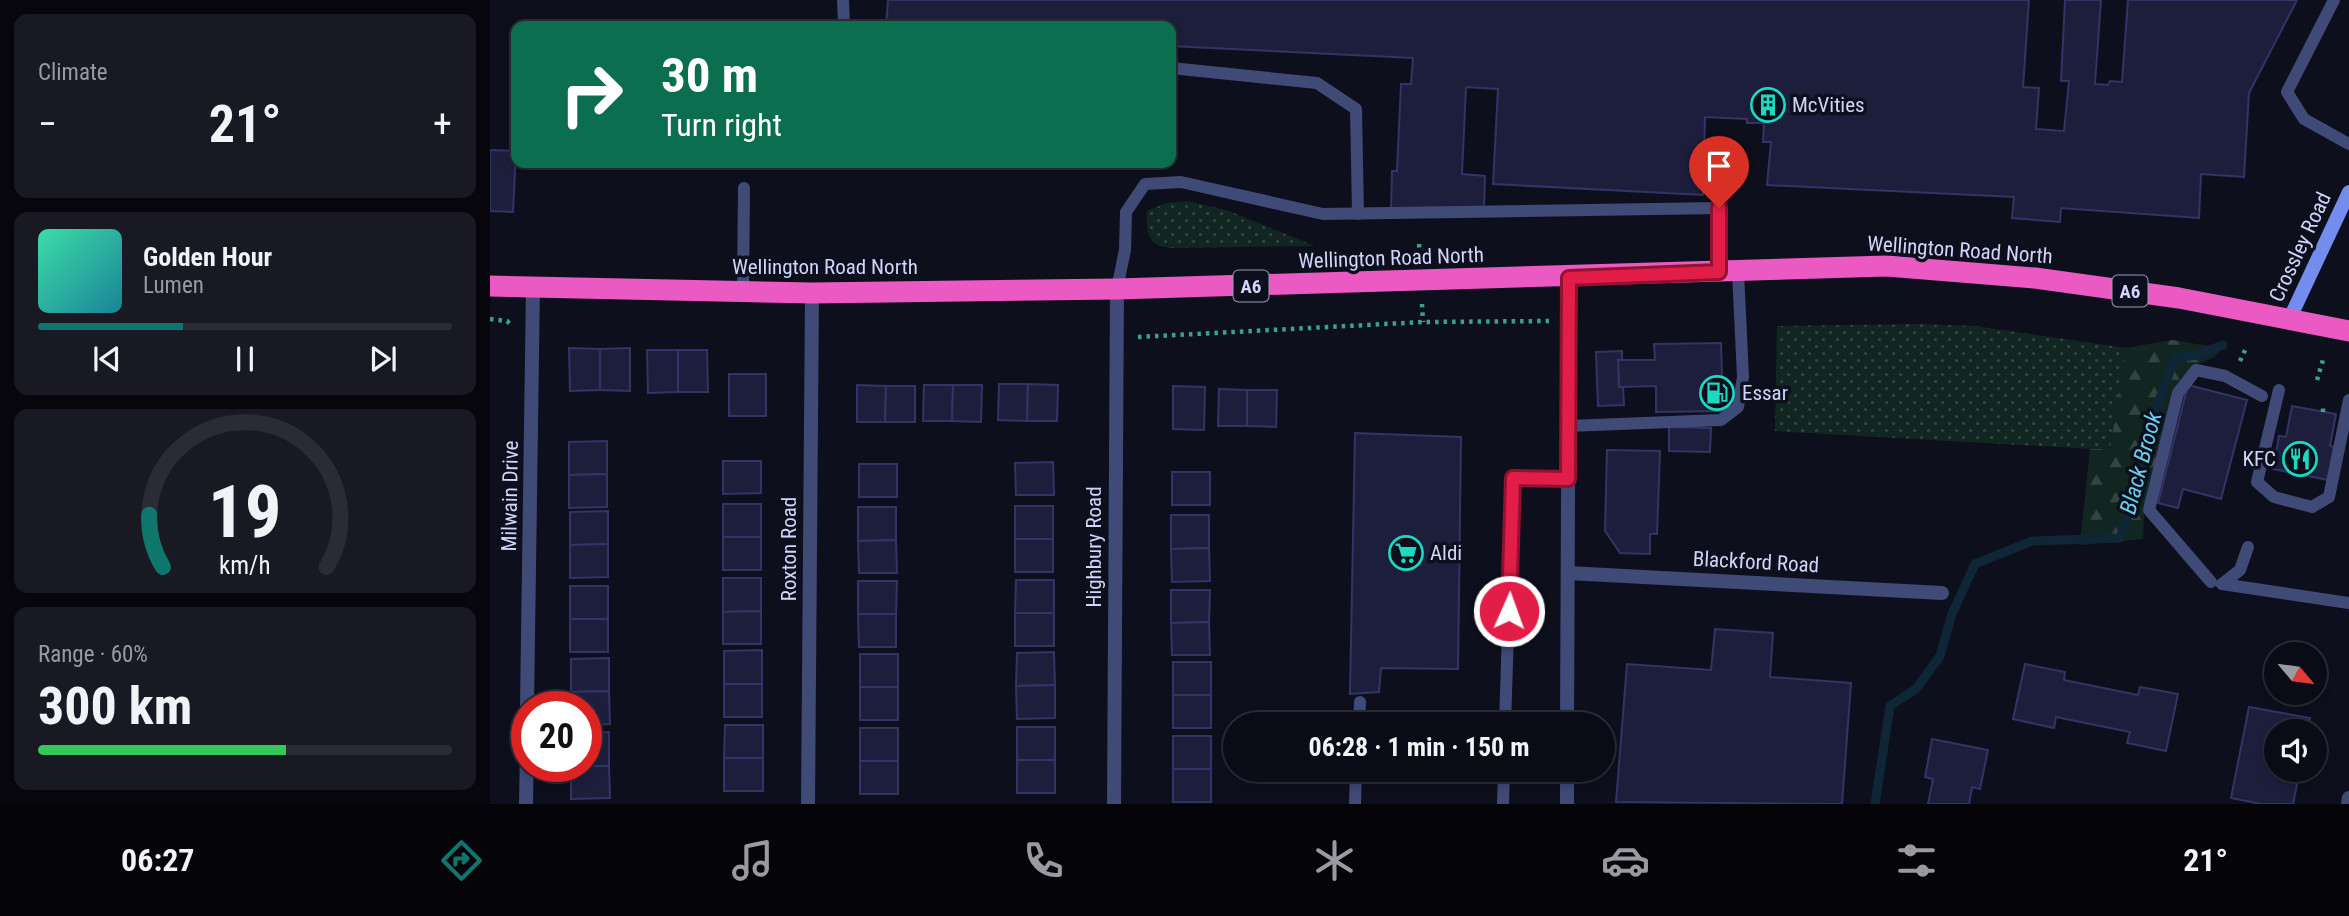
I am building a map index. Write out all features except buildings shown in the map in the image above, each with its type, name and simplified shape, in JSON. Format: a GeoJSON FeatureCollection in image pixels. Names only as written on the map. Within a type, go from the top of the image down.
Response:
{"type":"FeatureCollection","features":[{"type":"Feature","properties":{"kind":"highway","name":"Wellington Road North"},"geometry":{"type":"LineString","coordinates":[[490,286],[812,293],[1117,289],[1569,278],[1888,266],[2035,278],[2179,298],[2289,320]]}},
{"type":"Feature","properties":{"kind":"highway","name":"A6"},"geometry":{"type":"LineString","coordinates":[[2289,320],[2349,331]]}},
{"type":"Feature","properties":{"kind":"street","name":"Crossley Road"},"geometry":{"type":"LineString","coordinates":[[2289,320],[2349,192]]}},
{"type":"Feature","properties":{"kind":"street"},"geometry":{"type":"LineString","coordinates":[[1567,712],[1569,278]]}},
{"type":"Feature","properties":{"kind":"street","name":"Milwain Drive"},"geometry":{"type":"LineString","coordinates":[[527,691],[533,286]]}},
{"type":"Feature","properties":{"kind":"street","name":"Highbury Road"},"geometry":{"type":"LineString","coordinates":[[1114,804],[1117,289]]}},
{"type":"Feature","properties":{"kind":"street","name":"Roxton Road"},"geometry":{"type":"LineString","coordinates":[[808,804],[812,293]]}},
{"type":"Feature","properties":{"kind":"street","name":"Blackford Road"},"geometry":{"type":"LineString","coordinates":[[1568,573],[1942,593]]}},
{"type":"Feature","properties":{"kind":"street"},"geometry":{"type":"LineString","coordinates":[[526,782],[526,804]]}},
{"type":"Feature","properties":{"kind":"street"},"geometry":{"type":"LineString","coordinates":[[1567,782],[1567,804]]}},
{"type":"Feature","properties":{"kind":"street"},"geometry":{"type":"LineString","coordinates":[[2348,804],[2349,798]]}},
{"type":"Feature","properties":{"kind":"lane"},"geometry":{"type":"LineString","coordinates":[[843,0],[844,21]]}},
{"type":"Feature","properties":{"kind":"lane"},"geometry":{"type":"LineString","coordinates":[[2334,0],[2287,92],[2304,119],[2349,144]]}},
{"type":"Feature","properties":{"kind":"lane"},"geometry":{"type":"LineString","coordinates":[[1176,69],[1317,83],[1356,109],[1358,214]]}},
{"type":"Feature","properties":{"kind":"lane"},"geometry":{"type":"LineString","coordinates":[[1568,426],[1721,420],[1738,407],[1743,377],[1719,208],[1718,171]]}},
{"type":"Feature","properties":{"kind":"lane"},"geometry":{"type":"LineString","coordinates":[[1117,289],[1125,250],[1126,212],[1145,184],[1181,182],[1323,214],[1719,208]]}},
{"type":"Feature","properties":{"kind":"lane"},"geometry":{"type":"LineString","coordinates":[[743,292],[744,188]]}},
{"type":"Feature","properties":{"kind":"lane"},"geometry":{"type":"LineString","coordinates":[[2211,582],[2149,510],[2178,393],[2196,370],[2225,376],[2262,396]]}},
{"type":"Feature","properties":{"kind":"lane"},"geometry":{"type":"LineString","coordinates":[[2279,390],[2257,482],[2274,497],[2312,507],[2329,497],[2349,400]]}},
{"type":"Feature","properties":{"kind":"lane"},"geometry":{"type":"LineString","coordinates":[[1505,712],[1513,478],[1568,479]]}},
{"type":"Feature","properties":{"kind":"lane"},"geometry":{"type":"LineString","coordinates":[[2248,547],[2240,570],[2222,584],[2349,603]]}},
{"type":"Feature","properties":{"kind":"lane"},"geometry":{"type":"LineString","coordinates":[[1360,702],[1360,712]]}},
{"type":"Feature","properties":{"kind":"lane"},"geometry":{"type":"LineString","coordinates":[[1355,804],[1356,782]]}},
{"type":"Feature","properties":{"kind":"lane"},"geometry":{"type":"LineString","coordinates":[[1503,804],[1504,782]]}},
{"type":"Feature","properties":{"kind":"path"},"geometry":{"type":"LineString","coordinates":[[1422,313],[1423,322]]}},
{"type":"Feature","properties":{"kind":"path"},"geometry":{"type":"LineString","coordinates":[[1116,338],[1423,322],[1569,320]]}},
{"type":"Feature","properties":{"kind":"path"},"geometry":{"type":"LineString","coordinates":[[2236,370],[2247,346]]}},
{"type":"Feature","properties":{"kind":"path"},"geometry":{"type":"LineString","coordinates":[[2317,380],[2323,360]]}},
{"type":"Feature","properties":{"kind":"green space"},"geometry":{"type":"Polygon","coordinates":[[[1188,201],[1229,211],[1315,246],[1170,248],[1152,241],[1147,225],[1147,211],[1166,203],[1188,201]]]}},
{"type":"Feature","properties":{"kind":"green space"},"geometry":{"type":"Polygon","coordinates":[[[1777,326],[1975,326],[2126,348],[2110,450],[1775,431],[1777,326]]]}},
{"type":"Feature","properties":{"kind":"green space"},"geometry":{"type":"Polygon","coordinates":[[[2172,340],[2221,348],[2215,357],[2192,366],[2144,509],[2143,539],[2080,545],[2090,449],[2110,449],[2126,348],[2172,340]]]}},
{"type":"Feature","properties":{"kind":"waterway","name":"Black Brook"},"geometry":{"type":"LineString","coordinates":[[1875,804],[1890,706],[1916,689],[1940,656],[1952,614],[1975,564],[2032,541],[2120,538],[2145,468],[2148,429],[2175,358],[2197,355],[2223,345]]}},
{"type":"Feature","properties":{"kind":"place","name":"McVities"},"geometry":{"type":"Point","coordinates":[1768,105]}},
{"type":"Feature","properties":{"kind":"place","name":"Essar"},"geometry":{"type":"Point","coordinates":[1717,393]}},
{"type":"Feature","properties":{"kind":"place","name":"KFC"},"geometry":{"type":"Point","coordinates":[2300,459]}},
{"type":"Feature","properties":{"kind":"place","name":"Aldi"},"geometry":{"type":"Point","coordinates":[1406,553]}},
{"type":"Feature","properties":{"kind":"route"},"geometry":{"type":"LineString","coordinates":[[1509,611],[1513,478],[1568,479],[1569,278],[1719,272],[1719,208]]}}]}
